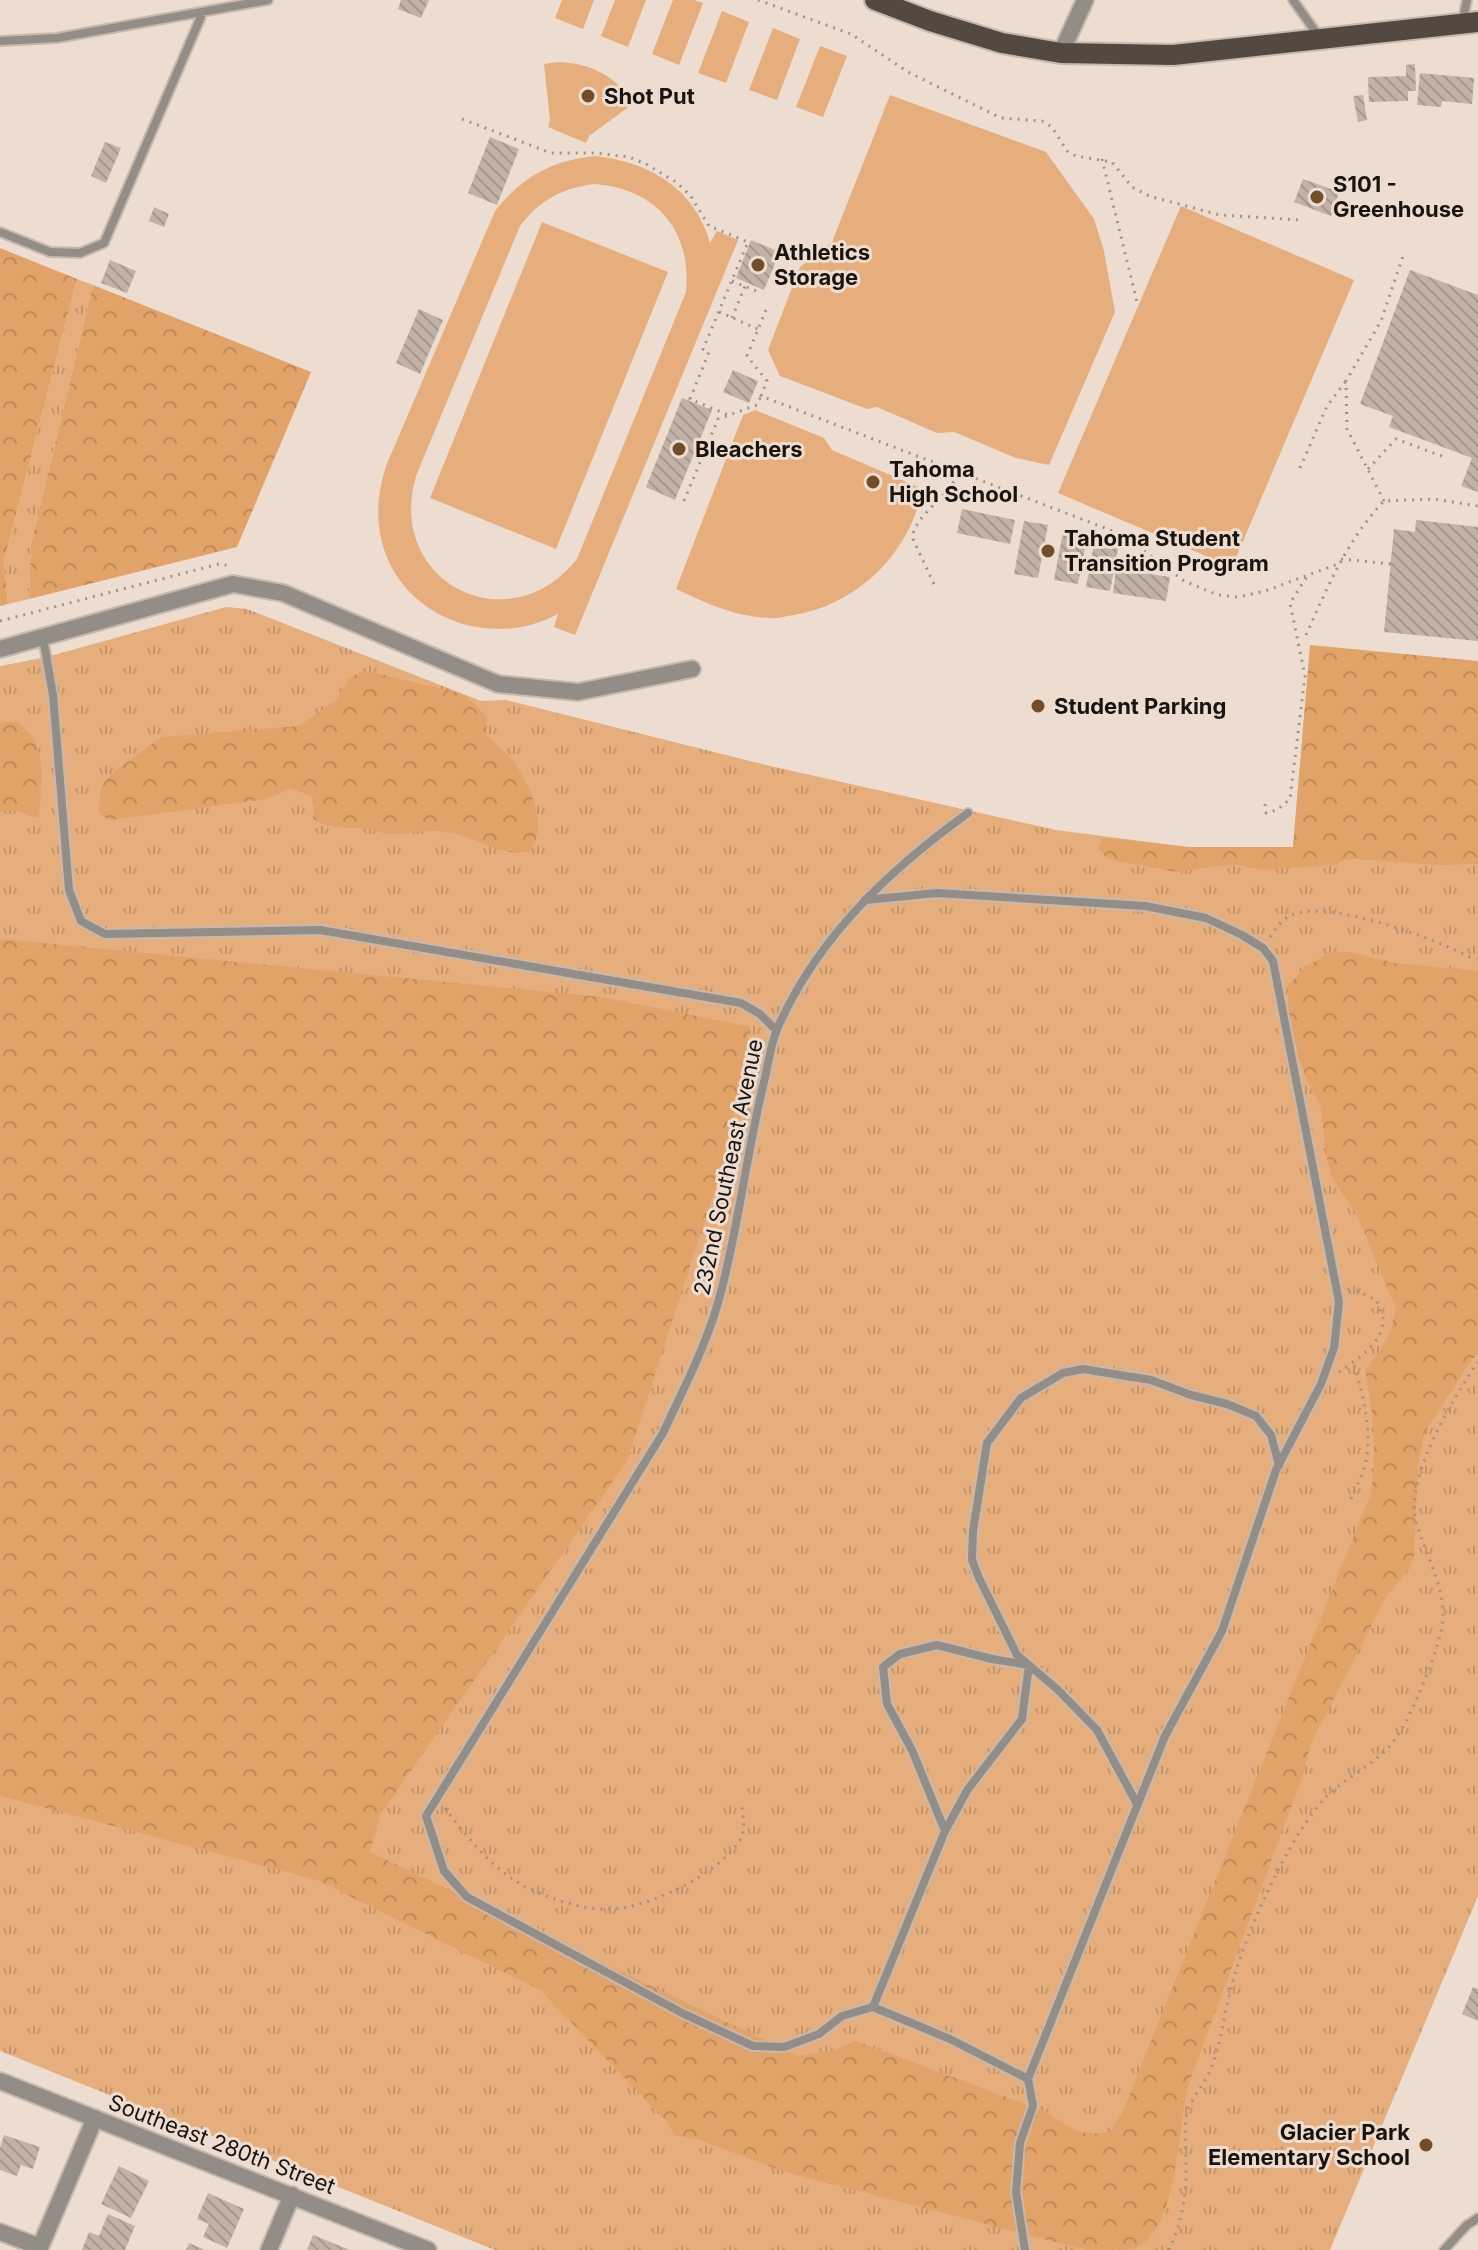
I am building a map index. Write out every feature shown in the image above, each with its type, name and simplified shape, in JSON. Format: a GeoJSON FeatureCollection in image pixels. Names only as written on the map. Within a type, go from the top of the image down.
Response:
{"type":"FeatureCollection","features":[{"type":"Feature","properties":{"kind":"main road"},"geometry":{"type":"LineString","coordinates":[[875,0],[1002,43],[1061,53],[1173,55],[1470,23]]}},
{"type":"Feature","properties":{"kind":"street"},"geometry":{"type":"LineString","coordinates":[[1061,53],[1085,0]]}},
{"type":"Feature","properties":{"kind":"street"},"geometry":{"type":"LineString","coordinates":[[0,649],[233,584],[283,593],[498,684],[578,692],[692,669]]}},
{"type":"Feature","properties":{"kind":"street","name":"Southeast 280th Street"},"geometry":{"type":"LineString","coordinates":[[0,2081],[428,2250]]}},
{"type":"Feature","properties":{"kind":"street"},"geometry":{"type":"LineString","coordinates":[[0,2232],[40,2249],[95,2118]]}},
{"type":"Feature","properties":{"kind":"street"},"geometry":{"type":"LineString","coordinates":[[269,2250],[292,2195]]}},
{"type":"Feature","properties":{"kind":"lane"},"geometry":{"type":"LineString","coordinates":[[0,49],[5,42],[57,38],[268,0]]}},
{"type":"Feature","properties":{"kind":"lane"},"geometry":{"type":"LineString","coordinates":[[1293,0],[1320,39]]}},
{"type":"Feature","properties":{"kind":"lane"},"geometry":{"type":"LineString","coordinates":[[1467,0],[1470,23]]}},
{"type":"Feature","properties":{"kind":"lane"},"geometry":{"type":"LineString","coordinates":[[0,232],[50,252],[80,253],[104,243],[203,12]]}},
{"type":"Feature","properties":{"kind":"lane"},"geometry":{"type":"LineString","coordinates":[[43,638],[53,695],[69,890],[81,921],[105,934],[320,930],[741,1003],[760,1014],[776,1030]]}},
{"type":"Feature","properties":{"kind":"lane","name":"232nd Southeast Avenue"},"geometry":{"type":"LineString","coordinates":[[873,2007],[842,2016],[819,2034],[784,2047],[753,2046],[684,2014],[467,1897],[444,1871],[426,1816],[663,1433],[694,1368],[722,1289],[776,1030],[804,977],[835,933],[864,901],[916,850],[968,813]]}},
{"type":"Feature","properties":{"kind":"lane"},"geometry":{"type":"LineString","coordinates":[[864,901],[937,893],[1145,906],[1206,918],[1263,948],[1273,961],[1339,1302],[1334,1348],[1321,1384],[1279,1465],[1222,1631],[1165,1736],[1028,2079],[1033,2106],[1020,2143],[1016,2192],[1025,2250]]}},
{"type":"Feature","properties":{"kind":"lane"},"geometry":{"type":"LineString","coordinates":[[1137,1804],[1097,1730],[1017,1655],[972,1560],[973,1531],[987,1443],[1021,1398],[1063,1373],[1083,1369],[1151,1380],[1256,1416],[1271,1435],[1279,1465]]}},
{"type":"Feature","properties":{"kind":"lane"},"geometry":{"type":"LineString","coordinates":[[945,1831],[912,1750],[887,1704],[883,1667],[900,1654],[937,1645],[1029,1665]]}},
{"type":"Feature","properties":{"kind":"lane"},"geometry":{"type":"LineString","coordinates":[[1028,2079],[950,2039],[873,2007],[945,1831],[968,1789],[1022,1719],[1029,1665]]}},
{"type":"Feature","properties":{"kind":"lane"},"geometry":{"type":"LineString","coordinates":[[1444,2250],[1467,2225],[1478,2218]]}},
{"type":"Feature","properties":{"kind":"path"},"geometry":{"type":"LineString","coordinates":[[758,0],[851,34],[908,72],[1001,118],[1042,121],[1052,127],[1067,151],[1076,156],[1112,162],[1132,187],[1149,196],[1220,215],[1301,220]]}},
{"type":"Feature","properties":{"kind":"path"},"geometry":{"type":"LineString","coordinates":[[462,119],[551,153],[629,157],[666,176],[690,195],[709,226],[748,242],[703,349],[709,352],[690,399],[728,415]]}},
{"type":"Feature","properties":{"kind":"path"},"geometry":{"type":"LineString","coordinates":[[1102,159],[1138,306]]}},
{"type":"Feature","properties":{"kind":"path"},"geometry":{"type":"LineString","coordinates":[[1300,468],[1327,406],[1346,381],[1381,321],[1403,256]]}},
{"type":"Feature","properties":{"kind":"path"},"geometry":{"type":"LineString","coordinates":[[732,281],[756,291]]}},
{"type":"Feature","properties":{"kind":"path"},"geometry":{"type":"LineString","coordinates":[[732,318],[745,286]]}},
{"type":"Feature","properties":{"kind":"path"},"geometry":{"type":"LineString","coordinates":[[684,501],[718,419],[757,405],[761,396],[767,381],[747,356],[766,310]]}},
{"type":"Feature","properties":{"kind":"path"},"geometry":{"type":"LineString","coordinates":[[719,312],[758,329]]}},
{"type":"Feature","properties":{"kind":"path"},"geometry":{"type":"LineString","coordinates":[[1346,381],[1347,429],[1384,501]]}},
{"type":"Feature","properties":{"kind":"path"},"geometry":{"type":"LineString","coordinates":[[761,396],[1123,535],[1184,581],[1203,591],[1238,597],[1265,591],[1338,564]]}},
{"type":"Feature","properties":{"kind":"path"},"geometry":{"type":"LineString","coordinates":[[1368,469],[1396,439],[1447,458]]}},
{"type":"Feature","properties":{"kind":"path"},"geometry":{"type":"LineString","coordinates":[[934,584],[912,537],[929,509],[951,490],[958,473]]}},
{"type":"Feature","properties":{"kind":"path"},"geometry":{"type":"LineString","coordinates":[[1306,635],[1338,564],[1369,517],[1384,501],[1434,499],[1478,506]]}},
{"type":"Feature","properties":{"kind":"path"},"geometry":{"type":"LineString","coordinates":[[1341,559],[1391,564]]}},
{"type":"Feature","properties":{"kind":"path"},"geometry":{"type":"LineString","coordinates":[[0,621],[219,564],[237,567]]}},
{"type":"Feature","properties":{"kind":"path"},"geometry":{"type":"LineString","coordinates":[[1265,804],[1266,813],[1277,810],[1290,799],[1305,676],[1290,603],[1308,575]]}},
{"type":"Feature","properties":{"kind":"path"},"geometry":{"type":"LineString","coordinates":[[1263,948],[1276,928],[1291,915],[1317,910],[1361,918],[1451,947],[1476,960]]}},
{"type":"Feature","properties":{"kind":"path"},"geometry":{"type":"LineString","coordinates":[[1321,1384],[1368,1351],[1380,1333],[1383,1319],[1377,1301],[1359,1291],[1337,1292]]}},
{"type":"Feature","properties":{"kind":"path"},"geometry":{"type":"LineString","coordinates":[[1351,1499],[1365,1467],[1366,1430],[1364,1397],[1353,1362]]}},
{"type":"Feature","properties":{"kind":"path"},"geometry":{"type":"LineString","coordinates":[[1169,2250],[1177,2231],[1187,2177],[1185,2125],[1189,2104],[1205,2084],[1213,2064],[1239,1963],[1274,1881],[1300,1831],[1315,1810],[1334,1790],[1389,1748],[1402,1729],[1442,1630],[1442,1599],[1416,1520],[1415,1489],[1453,1399],[1478,1362]]}},
{"type":"Feature","properties":{"kind":"path"},"geometry":{"type":"LineString","coordinates":[[437,1798],[476,1848],[508,1875],[535,1892],[574,1905],[620,1909],[692,1882],[719,1861],[739,1843],[745,1824],[741,1802]]}},
{"type":"Feature","properties":{"kind":"green space"},"geometry":{"type":"Polygon","coordinates":[[[562,0],[594,0],[583,29],[555,18],[562,0]]]}},
{"type":"Feature","properties":{"kind":"green space"},"geometry":{"type":"Polygon","coordinates":[[[615,0],[646,0],[628,47],[601,36],[615,0]]]}},
{"type":"Feature","properties":{"kind":"green space"},"geometry":{"type":"Polygon","coordinates":[[[673,0],[703,3],[679,65],[652,54],[673,0]]]}},
{"type":"Feature","properties":{"kind":"green space"},"geometry":{"type":"Polygon","coordinates":[[[722,11],[749,22],[726,83],[698,73],[722,11]]]}},
{"type":"Feature","properties":{"kind":"green space"},"geometry":{"type":"Polygon","coordinates":[[[773,28],[800,39],[777,100],[749,90],[773,28]]]}},
{"type":"Feature","properties":{"kind":"green space"},"geometry":{"type":"Polygon","coordinates":[[[820,46],[847,56],[823,117],[796,107],[820,46]]]}},
{"type":"Feature","properties":{"kind":"green space","name":"Shot Put"},"geometry":{"type":"Polygon","coordinates":[[[557,62],[601,72],[634,103],[589,136],[586,143],[548,127],[550,120],[544,64],[557,62]]]}},
{"type":"Feature","properties":{"kind":"green space"},"geometry":{"type":"Polygon","coordinates":[[[890,95],[1046,152],[1094,219],[1104,251],[1115,312],[1049,465],[1016,458],[954,432],[937,433],[877,407],[867,409],[780,376],[768,350],[800,267],[832,242],[890,95]]]}},
{"type":"Feature","properties":{"kind":"green space"},"geometry":{"type":"Polygon","coordinates":[[[594,156],[614,159],[650,171],[667,181],[693,207],[710,243],[717,231],[738,240],[575,635],[554,627],[558,614],[531,625],[503,629],[475,627],[448,618],[424,605],[404,586],[389,562],[380,533],[378,508],[382,483],[386,466],[495,211],[516,189],[538,173],[579,158],[594,156]],[[595,184],[562,192],[544,202],[520,226],[416,476],[411,514],[419,546],[435,572],[459,590],[488,598],[519,597],[549,584],[577,559],[686,292],[683,250],[676,232],[652,204],[636,194],[595,184]]]}},
{"type":"Feature","properties":{"kind":"green space"},"geometry":{"type":"Polygon","coordinates":[[[1181,206],[1354,280],[1232,567],[1058,493],[1181,206]]]}},
{"type":"Feature","properties":{"kind":"green space"},"geometry":{"type":"Polygon","coordinates":[[[542,222],[668,272],[556,549],[430,498],[542,222]]]}},
{"type":"Feature","properties":{"kind":"green space"},"geometry":{"type":"Polygon","coordinates":[[[0,248],[77,279],[4,561],[8,604],[0,606],[0,248]]]}},
{"type":"Feature","properties":{"kind":"green space"},"geometry":{"type":"Polygon","coordinates":[[[77,279],[93,285],[31,544],[29,599],[8,604],[4,561],[77,279]]]}},
{"type":"Feature","properties":{"kind":"green space"},"geometry":{"type":"Polygon","coordinates":[[[93,285],[311,372],[237,547],[29,599],[31,544],[93,285]]]}},
{"type":"Feature","properties":{"kind":"green space"},"geometry":{"type":"Polygon","coordinates":[[[755,410],[824,438],[832,450],[923,489],[906,534],[878,572],[840,600],[818,609],[776,618],[733,612],[676,589],[743,415],[755,410]]]}},
{"type":"Feature","properties":{"kind":"green space"},"geometry":{"type":"Polygon","coordinates":[[[226,607],[247,609],[481,701],[506,700],[766,765],[1056,830],[1188,847],[1293,847],[1305,708],[1478,723],[1478,1896],[1330,2250],[495,2250],[0,2051],[0,666],[47,657],[226,607]]]}},
{"type":"Feature","properties":{"kind":"green space"},"geometry":{"type":"Polygon","coordinates":[[[1310,645],[1478,661],[1478,864],[1434,865],[1357,859],[1334,865],[1263,870],[1239,865],[1214,866],[1177,872],[1116,861],[1105,856],[1098,848],[1103,838],[1188,847],[1293,847],[1310,645]]]}},
{"type":"Feature","properties":{"kind":"green space"},"geometry":{"type":"Polygon","coordinates":[[[371,672],[466,696],[487,717],[486,735],[514,762],[535,807],[537,831],[529,852],[507,852],[440,831],[393,834],[326,825],[313,819],[311,796],[289,788],[267,799],[109,820],[99,813],[100,792],[105,781],[162,737],[299,726],[337,699],[349,678],[371,672]]]}},
{"type":"Feature","properties":{"kind":"green space"},"geometry":{"type":"Polygon","coordinates":[[[16,721],[27,730],[39,752],[42,778],[39,818],[16,811],[0,811],[0,723],[16,721]]]}},
{"type":"Feature","properties":{"kind":"green space"},"geometry":{"type":"Polygon","coordinates":[[[0,939],[602,997],[750,1027],[727,1152],[627,1461],[380,1815],[370,1852],[798,2056],[835,2050],[856,2041],[1049,2113],[1071,2128],[1091,2133],[1110,2132],[1123,2111],[1371,1493],[1373,1431],[1365,1370],[1390,1332],[1396,1309],[1358,1217],[1332,1178],[1326,1155],[1321,1107],[1298,1056],[1288,1009],[1288,986],[1304,968],[1330,952],[1351,952],[1395,963],[1478,971],[1478,1353],[1425,1432],[1418,1464],[1414,1556],[1410,1567],[1386,1597],[1311,1743],[1303,1775],[1190,2080],[1169,2197],[1151,2236],[1136,2248],[1086,2250],[782,2171],[700,2140],[674,2135],[669,2124],[540,1990],[317,1880],[0,1796],[0,939]]]}},
{"type":"Feature","properties":{"kind":"building"},"geometry":{"type":"Polygon","coordinates":[[[401,0],[429,0],[421,18],[398,9],[401,0]]]}},
{"type":"Feature","properties":{"kind":"building"},"geometry":{"type":"Polygon","coordinates":[[[1415,64],[1416,91],[1408,91],[1408,101],[1369,102],[1368,77],[1406,76],[1406,65],[1415,64]]]}},
{"type":"Feature","properties":{"kind":"building"},"geometry":{"type":"Polygon","coordinates":[[[1420,73],[1474,78],[1472,104],[1442,101],[1441,107],[1417,105],[1420,73]]]}},
{"type":"Feature","properties":{"kind":"building"},"geometry":{"type":"Polygon","coordinates":[[[1363,95],[1367,120],[1358,122],[1353,96],[1363,95]]]}},
{"type":"Feature","properties":{"kind":"building"},"geometry":{"type":"Polygon","coordinates":[[[490,137],[519,149],[497,205],[468,193],[490,137]]]}},
{"type":"Feature","properties":{"kind":"building"},"geometry":{"type":"Polygon","coordinates":[[[105,142],[121,148],[106,183],[91,176],[105,142]]]}},
{"type":"Feature","properties":{"kind":"building","name":"S101 - Greenhouse"},"geometry":{"type":"Polygon","coordinates":[[[1303,179],[1339,192],[1331,216],[1294,202],[1303,179]]]}},
{"type":"Feature","properties":{"kind":"building"},"geometry":{"type":"Polygon","coordinates":[[[154,207],[169,214],[164,227],[149,221],[154,207]]]}},
{"type":"Feature","properties":{"kind":"building","name":"Athletics Storage"},"geometry":{"type":"Polygon","coordinates":[[[751,240],[780,252],[764,290],[736,278],[751,240]]]}},
{"type":"Feature","properties":{"kind":"building"},"geometry":{"type":"Polygon","coordinates":[[[110,260],[136,271],[127,293],[101,283],[110,260]]]}},
{"type":"Feature","properties":{"kind":"building"},"geometry":{"type":"Polygon","coordinates":[[[1410,270],[1478,295],[1478,492],[1461,486],[1472,458],[1389,427],[1393,416],[1360,404],[1410,270]]]}},
{"type":"Feature","properties":{"kind":"building"},"geometry":{"type":"Polygon","coordinates":[[[419,309],[443,320],[420,374],[396,363],[419,309]]]}},
{"type":"Feature","properties":{"kind":"building"},"geometry":{"type":"Polygon","coordinates":[[[733,370],[758,381],[749,403],[723,392],[733,370]]]}},
{"type":"Feature","properties":{"kind":"building","name":"Bleachers"},"geometry":{"type":"Polygon","coordinates":[[[682,398],[712,410],[675,500],[646,487],[682,398]]]}},
{"type":"Feature","properties":{"kind":"building"},"geometry":{"type":"Polygon","coordinates":[[[962,509],[1015,520],[1010,544],[957,533],[962,509]]]}},
{"type":"Feature","properties":{"kind":"building"},"geometry":{"type":"Polygon","coordinates":[[[1416,520],[1478,527],[1478,641],[1384,632],[1394,529],[1415,532],[1416,520]]]}},
{"type":"Feature","properties":{"kind":"building"},"geometry":{"type":"Polygon","coordinates":[[[1024,521],[1048,525],[1038,578],[1014,574],[1024,521]]]}},
{"type":"Feature","properties":{"kind":"building"},"geometry":{"type":"Polygon","coordinates":[[[1064,527],[1088,532],[1078,584],[1054,580],[1064,527]]]}},
{"type":"Feature","properties":{"kind":"building"},"geometry":{"type":"Polygon","coordinates":[[[1096,534],[1120,539],[1110,591],[1086,587],[1096,534]]]}},
{"type":"Feature","properties":{"kind":"building"},"geometry":{"type":"Polygon","coordinates":[[[1116,569],[1170,577],[1166,601],[1113,593],[1116,569]]]}},
{"type":"Feature","properties":{"kind":"building"},"geometry":{"type":"Polygon","coordinates":[[[1473,1987],[1478,1989],[1478,2021],[1462,2014],[1473,1987]]]}},
{"type":"Feature","properties":{"kind":"building"},"geometry":{"type":"Polygon","coordinates":[[[4,2135],[40,2147],[33,2169],[21,2165],[17,2176],[0,2170],[0,2148],[4,2135]]]}},
{"type":"Feature","properties":{"kind":"building"},"geometry":{"type":"Polygon","coordinates":[[[119,2166],[149,2181],[131,2218],[101,2204],[119,2166]]]}},
{"type":"Feature","properties":{"kind":"building"},"geometry":{"type":"Polygon","coordinates":[[[208,2193],[244,2209],[227,2248],[203,2237],[209,2224],[197,2219],[208,2193]]]}},
{"type":"Feature","properties":{"kind":"building"},"geometry":{"type":"Polygon","coordinates":[[[108,2214],[135,2226],[125,2250],[82,2250],[89,2232],[99,2236],[108,2214]]]}},
{"type":"Feature","properties":{"kind":"building"},"geometry":{"type":"Polygon","coordinates":[[[313,2235],[350,2250],[307,2250],[313,2235]]]}},
{"type":"Feature","properties":{"kind":"building"},"geometry":{"type":"Polygon","coordinates":[[[189,2243],[205,2250],[186,2250],[189,2243]]]}},
{"type":"Feature","properties":{"kind":"place","name":"Shot Put"},"geometry":{"type":"Point","coordinates":[588,96]}},
{"type":"Feature","properties":{"kind":"place","name":"S101 - Greenhouse"},"geometry":{"type":"Point","coordinates":[1317,197]}},
{"type":"Feature","properties":{"kind":"place","name":"Athletics Storage"},"geometry":{"type":"Point","coordinates":[758,265]}},
{"type":"Feature","properties":{"kind":"place","name":"Bleachers"},"geometry":{"type":"Point","coordinates":[679,449]}},
{"type":"Feature","properties":{"kind":"place","name":"Tahoma High School"},"geometry":{"type":"Point","coordinates":[873,482]}},
{"type":"Feature","properties":{"kind":"place","name":"Tahoma Student Transition Program"},"geometry":{"type":"Point","coordinates":[1048,551]}},
{"type":"Feature","properties":{"kind":"place","name":"Student Parking"},"geometry":{"type":"Point","coordinates":[1038,706]}},
{"type":"Feature","properties":{"kind":"place","name":"Glacier Park Elementary School"},"geometry":{"type":"Point","coordinates":[1426,2145]}}]}
